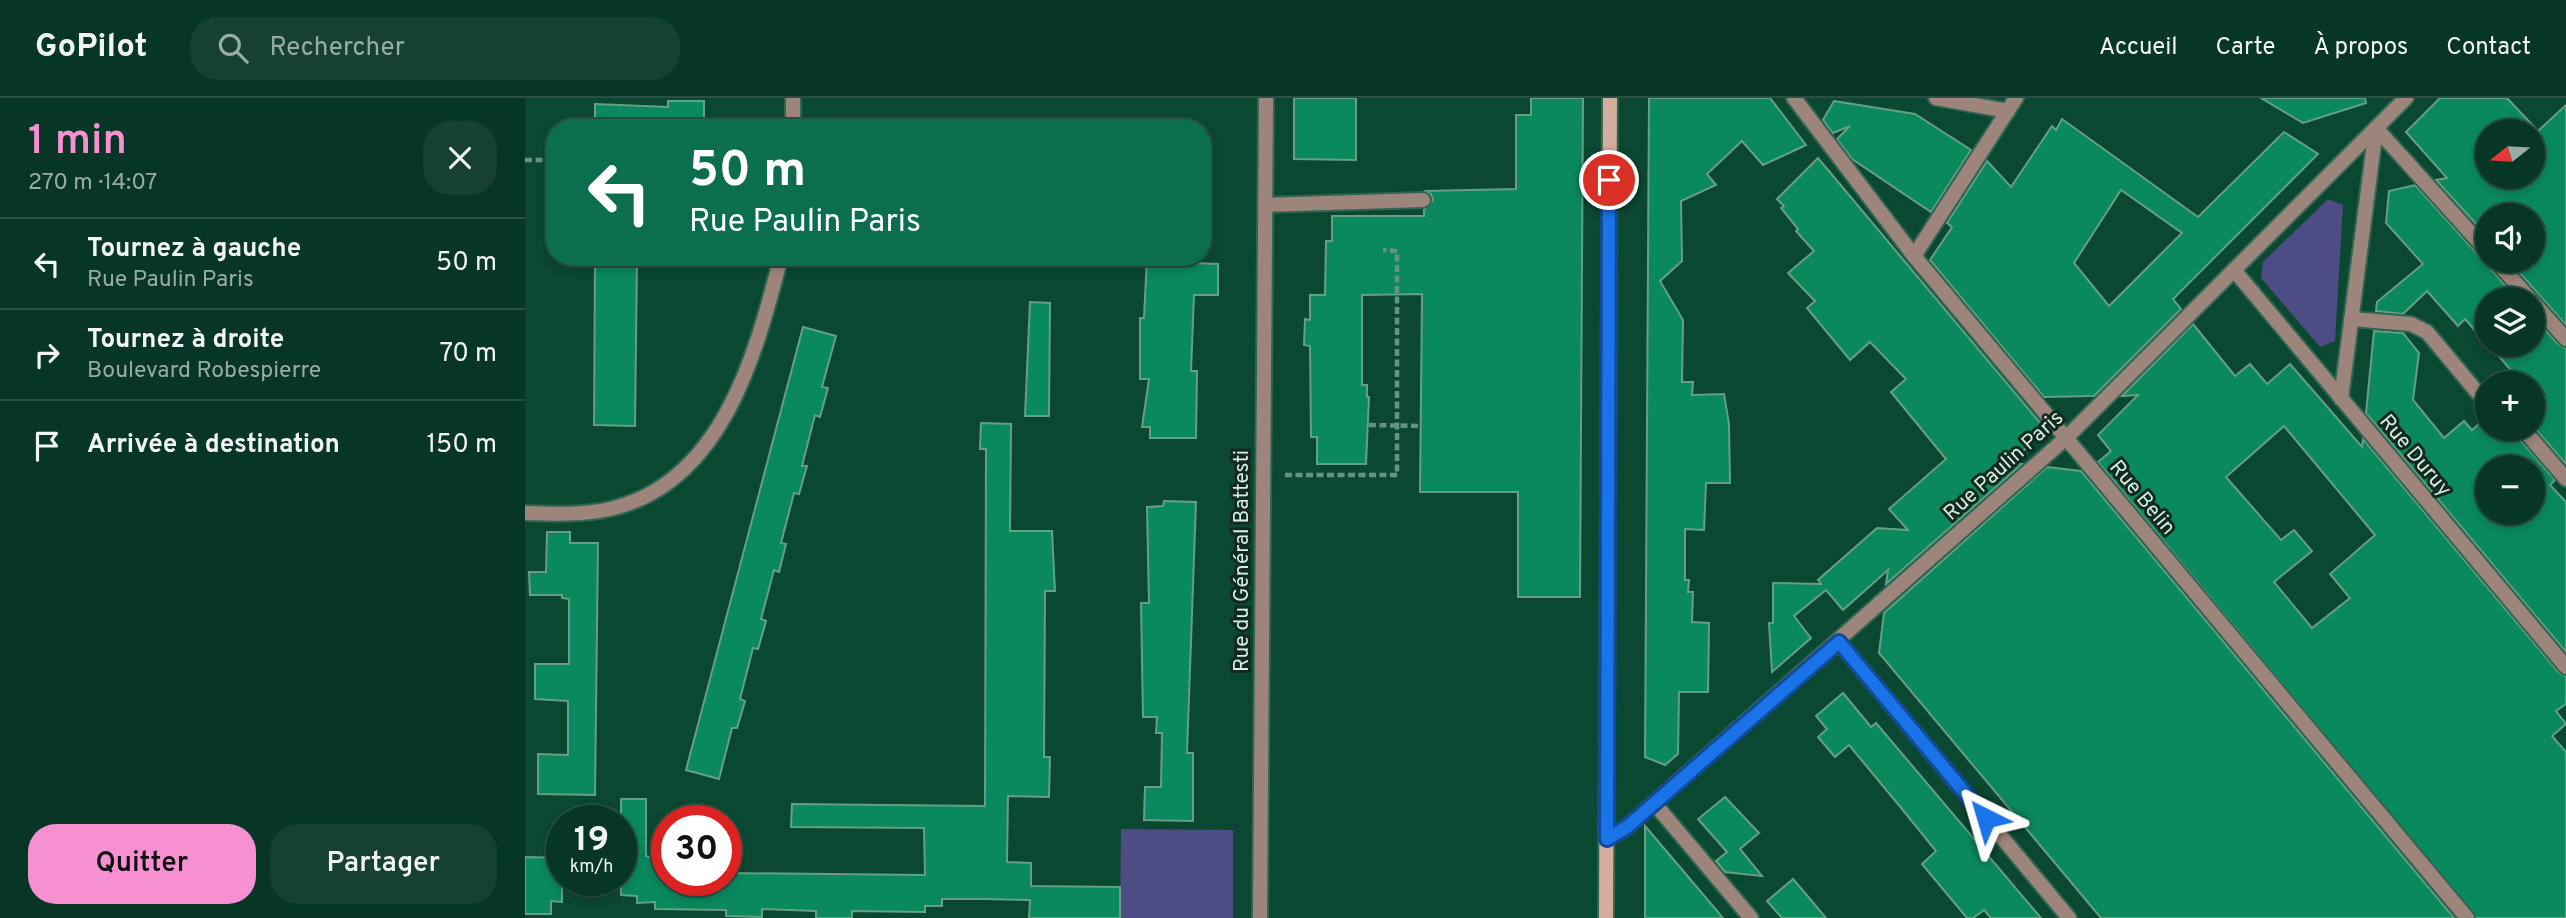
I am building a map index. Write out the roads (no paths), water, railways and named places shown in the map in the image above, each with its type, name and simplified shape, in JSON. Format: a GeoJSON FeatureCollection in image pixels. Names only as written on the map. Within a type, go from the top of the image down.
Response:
{"type":"FeatureCollection","features":[{"type":"Feature","properties":{"kind":"street"},"geometry":{"type":"LineString","coordinates":[[793,98],[793,119]]}},
{"type":"Feature","properties":{"kind":"street","name":"Rue du Général Battesti"},"geometry":{"type":"LineString","coordinates":[[1260,918],[1266,98]]}},
{"type":"Feature","properties":{"kind":"street"},"geometry":{"type":"LineString","coordinates":[[1606,918],[1610,98]]}},
{"type":"Feature","properties":{"kind":"street","name":"Rue Belin"},"geometry":{"type":"LineString","coordinates":[[1794,98],[1914,256],[2467,918]]}},
{"type":"Feature","properties":{"kind":"street"},"geometry":{"type":"LineString","coordinates":[[1936,98],[2008,111]]}},
{"type":"Feature","properties":{"kind":"street"},"geometry":{"type":"LineString","coordinates":[[1914,256],[2016,98]]}},
{"type":"Feature","properties":{"kind":"street","name":"Rue Paulin Paris"},"geometry":{"type":"LineString","coordinates":[[1607,839],[1627,827],[1839,642],[2066,438],[2406,98]]}},
{"type":"Feature","properties":{"kind":"street"},"geometry":{"type":"LineString","coordinates":[[2376,128],[2475,238]]}},
{"type":"Feature","properties":{"kind":"street"},"geometry":{"type":"LineString","coordinates":[[2341,399],[2376,128]]}},
{"type":"Feature","properties":{"kind":"street"},"geometry":{"type":"LineString","coordinates":[[1265,205],[1423,200]]}},
{"type":"Feature","properties":{"kind":"street"},"geometry":{"type":"LineString","coordinates":[[525,513],[611,509],[654,491],[694,461],[725,419],[756,347],[778,266]]}},
{"type":"Feature","properties":{"kind":"street","name":"Rue Duruy"},"geometry":{"type":"LineString","coordinates":[[2234,270],[2566,667]]}},
{"type":"Feature","properties":{"kind":"street"},"geometry":{"type":"LineString","coordinates":[[2507,273],[2519,287]]}},
{"type":"Feature","properties":{"kind":"street"},"geometry":{"type":"LineString","coordinates":[[2545,316],[2566,339]]}},
{"type":"Feature","properties":{"kind":"street"},"geometry":{"type":"LineString","coordinates":[[2351,319],[2411,324],[2427,332],[2475,390]]}},
{"type":"Feature","properties":{"kind":"street"},"geometry":{"type":"LineString","coordinates":[[2533,441],[2566,479]]}},
{"type":"Feature","properties":{"kind":"street"},"geometry":{"type":"LineString","coordinates":[[1839,642],[2069,918]]}},
{"type":"Feature","properties":{"kind":"street"},"geometry":{"type":"LineString","coordinates":[[1654,803],[1751,918]]}}]}
